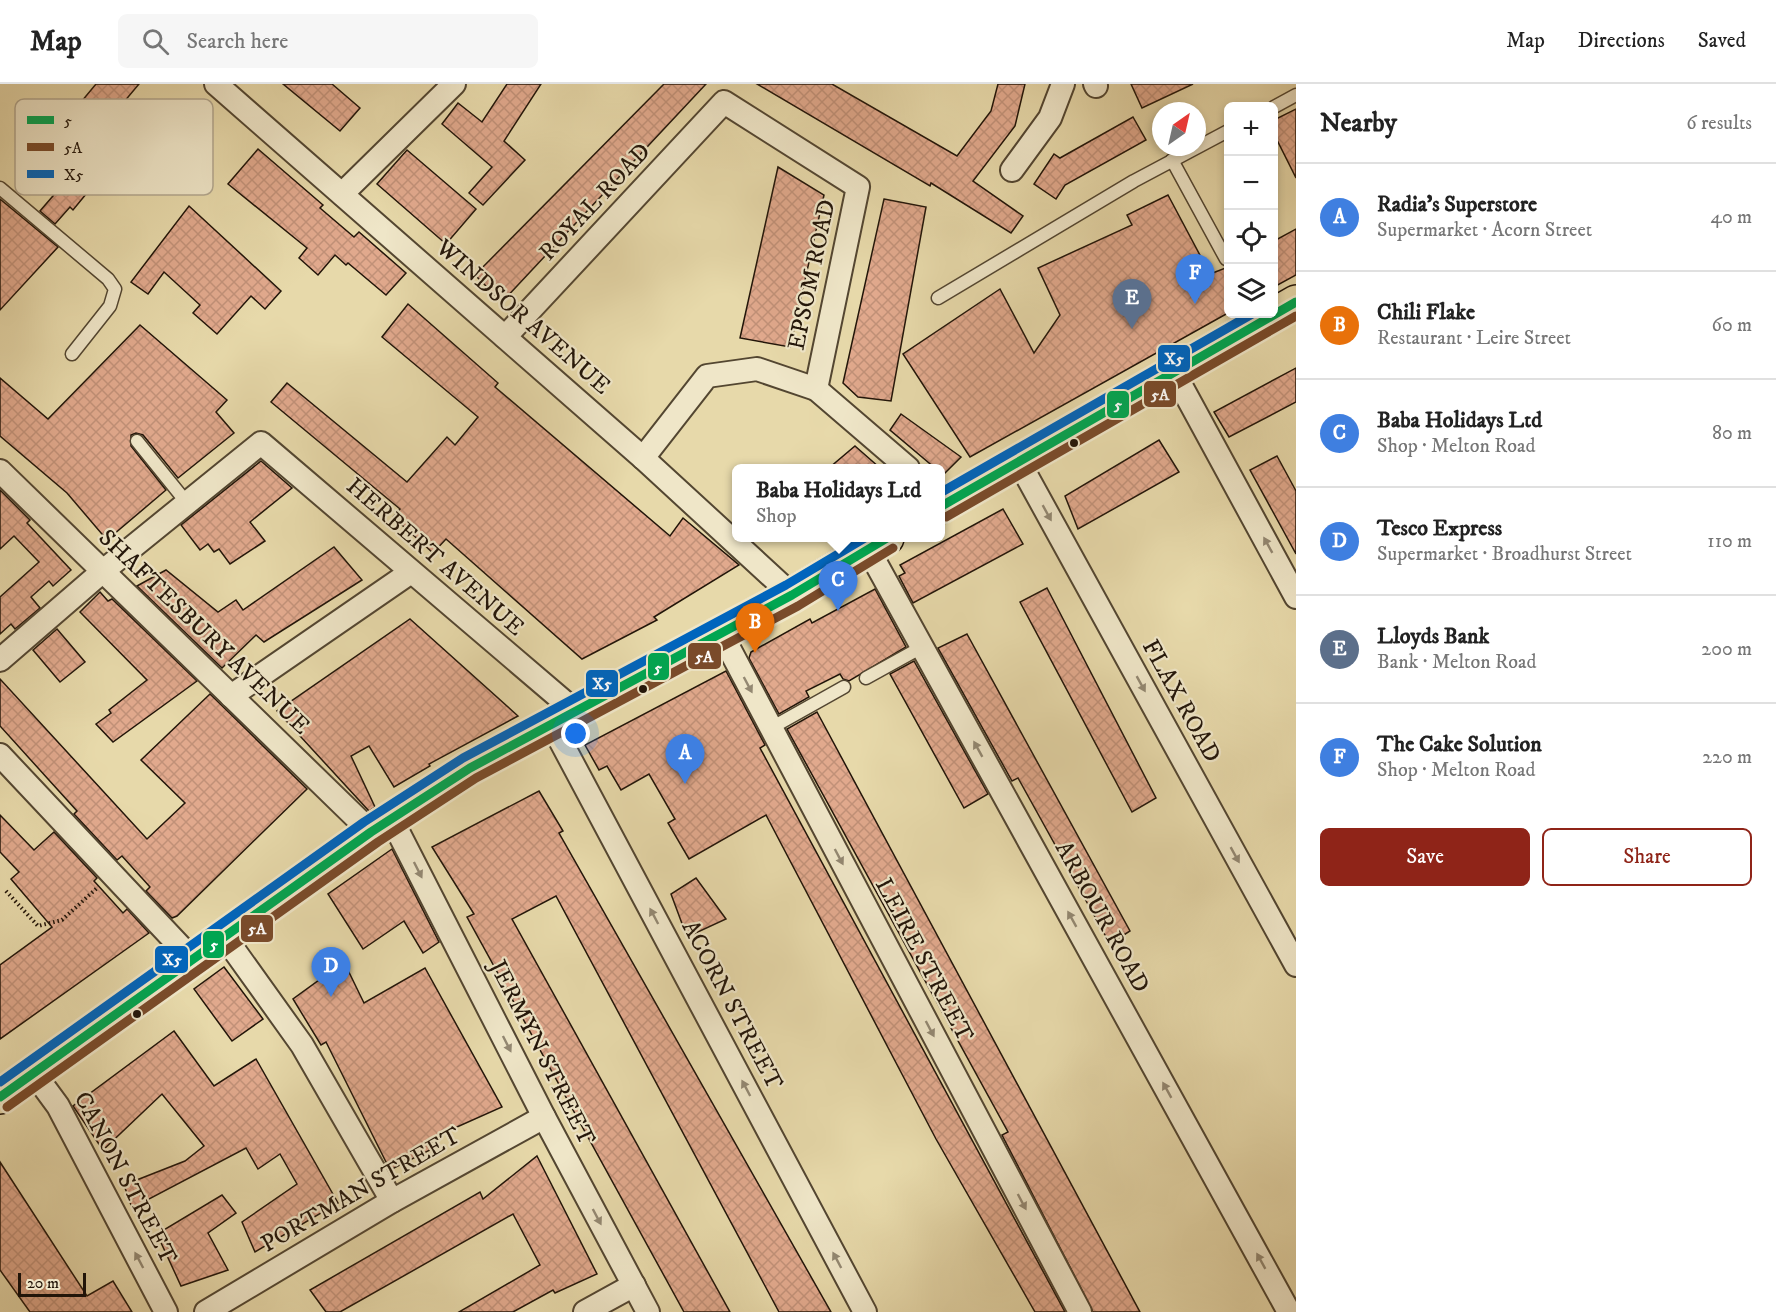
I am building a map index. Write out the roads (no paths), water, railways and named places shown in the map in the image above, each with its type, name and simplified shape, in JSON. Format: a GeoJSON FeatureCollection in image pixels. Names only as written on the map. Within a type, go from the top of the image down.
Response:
{"type":"FeatureCollection","features":[{"type":"Feature","properties":{"kind":"main road"},"geometry":{"type":"LineString","coordinates":[[945,501],[1019,462],[1296,302]]}},
{"type":"Feature","properties":{"kind":"main road"},"geometry":{"type":"LineString","coordinates":[[0,1097],[191,958],[381,825],[470,768],[792,595],[877,543]]}},
{"type":"Feature","properties":{"kind":"street","name":"WINDSOR AVENUE"},"geometry":{"type":"LineString","coordinates":[[216,84],[643,458],[732,540]]}},
{"type":"Feature","properties":{"kind":"street"},"geometry":{"type":"LineString","coordinates":[[342,194],[453,84]]}},
{"type":"Feature","properties":{"kind":"street"},"geometry":{"type":"LineString","coordinates":[[1012,170],[1050,118],[1063,84]]}},
{"type":"Feature","properties":{"kind":"street","name":"ROYAL ROAD"},"geometry":{"type":"LineString","coordinates":[[505,338],[724,102]]}},
{"type":"Feature","properties":{"kind":"street","name":"EPSOM ROAD"},"geometry":{"type":"LineString","coordinates":[[724,102],[858,187],[816,389]]}},
{"type":"Feature","properties":{"kind":"street"},"geometry":{"type":"LineString","coordinates":[[643,458],[707,376],[757,369],[816,389],[903,464]]}},
{"type":"Feature","properties":{"kind":"street"},"geometry":{"type":"LineString","coordinates":[[1173,371],[1296,597]]}},
{"type":"Feature","properties":{"kind":"street","name":"HERBERT AVENUE"},"geometry":{"type":"LineString","coordinates":[[187,503],[261,443],[411,573],[563,717]]}},
{"type":"Feature","properties":{"kind":"street","name":"FLAX ROAD"},"geometry":{"type":"LineString","coordinates":[[1019,462],[1296,965]]}},
{"type":"Feature","properties":{"kind":"street","name":"SHAFTESBURY AVENUE"},"geometry":{"type":"LineString","coordinates":[[0,471],[231,696],[381,825]]}},
{"type":"Feature","properties":{"kind":"street"},"geometry":{"type":"LineString","coordinates":[[0,660],[103,571],[187,503]]}},
{"type":"Feature","properties":{"kind":"street","name":"WINDSOR AVENUE"},"geometry":{"type":"LineString","coordinates":[[734,542],[792,595]]}},
{"type":"Feature","properties":{"kind":"street","name":"ARBOUR ROAD"},"geometry":{"type":"LineString","coordinates":[[877,543],[922,647],[1289,1312]]}},
{"type":"Feature","properties":{"kind":"street"},"geometry":{"type":"LineString","coordinates":[[231,696],[411,573]]}},
{"type":"Feature","properties":{"kind":"street","name":"LEIRE STREET"},"geometry":{"type":"LineString","coordinates":[[721,633],[1080,1312]]}},
{"type":"Feature","properties":{"kind":"street","name":"ACORN STREET"},"geometry":{"type":"LineString","coordinates":[[563,717],[865,1312]]}},
{"type":"Feature","properties":{"kind":"street"},"geometry":{"type":"LineString","coordinates":[[0,755],[191,958]]}},
{"type":"Feature","properties":{"kind":"street","name":"JERMYN STREET"},"geometry":{"type":"LineString","coordinates":[[381,825],[544,1118],[648,1312]]}},
{"type":"Feature","properties":{"kind":"street"},"geometry":{"type":"LineString","coordinates":[[224,936],[302,1045],[392,1202]]}},
{"type":"Feature","properties":{"kind":"street","name":"CANON STREET"},"geometry":{"type":"LineString","coordinates":[[33,1072],[58,1106],[166,1312]]}},
{"type":"Feature","properties":{"kind":"street","name":"PORTMAN STREET"},"geometry":{"type":"LineString","coordinates":[[206,1312],[392,1202],[544,1118]]}},
{"type":"Feature","properties":{"kind":"street"},"geometry":{"type":"LineString","coordinates":[[585,1312],[634,1286]]}},
{"type":"Feature","properties":{"kind":"lane"},"geometry":{"type":"LineString","coordinates":[[1278,105],[1296,95]]}},
{"type":"Feature","properties":{"kind":"lane"},"geometry":{"type":"LineString","coordinates":[[938,298],[1172,160],[1224,133]]}},
{"type":"Feature","properties":{"kind":"lane"},"geometry":{"type":"LineString","coordinates":[[1172,160],[1224,256]]}},
{"type":"Feature","properties":{"kind":"lane"},"geometry":{"type":"LineString","coordinates":[[0,188],[108,279],[115,289],[110,306],[72,354]]}},
{"type":"Feature","properties":{"kind":"lane"},"geometry":{"type":"LineString","coordinates":[[137,441],[187,503]]}},
{"type":"Feature","properties":{"kind":"lane"},"geometry":{"type":"LineString","coordinates":[[866,678],[922,647]]}},
{"type":"Feature","properties":{"kind":"lane"},"geometry":{"type":"LineString","coordinates":[[771,728],[844,687]]}},
{"type":"Feature","properties":{"kind":"place","name":"The Cake Solution"},"geometry":{"type":"Point","coordinates":[1195,304]}},
{"type":"Feature","properties":{"kind":"place","name":"Lloyds Bank"},"geometry":{"type":"Point","coordinates":[1132,329]}},
{"type":"Feature","properties":{"kind":"place","name":"Baba Holidays Ltd"},"geometry":{"type":"Point","coordinates":[838,611]}},
{"type":"Feature","properties":{"kind":"place","name":"Chili Flake"},"geometry":{"type":"Point","coordinates":[755,653]}},
{"type":"Feature","properties":{"kind":"place","name":"Radia's Superstore"},"geometry":{"type":"Point","coordinates":[685,784]}},
{"type":"Feature","properties":{"kind":"place","name":"Tesco Express"},"geometry":{"type":"Point","coordinates":[331,997]}}]}
